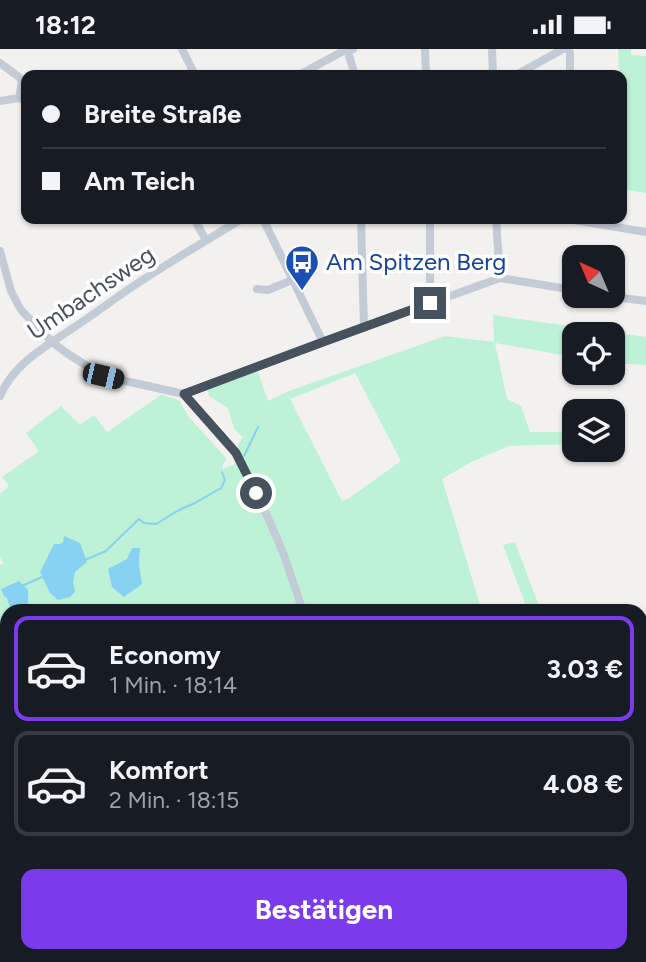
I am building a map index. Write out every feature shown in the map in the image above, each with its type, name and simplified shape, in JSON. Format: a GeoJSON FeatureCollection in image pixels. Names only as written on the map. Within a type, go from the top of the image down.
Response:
{"type":"FeatureCollection","features":[{"type":"Feature","properties":{"kind":"street"},"geometry":{"type":"LineString","coordinates":[[182,49],[192,70]]}},
{"type":"Feature","properties":{"kind":"street"},"geometry":{"type":"LineString","coordinates":[[347,49],[353,70]]}},
{"type":"Feature","properties":{"kind":"street"},"geometry":{"type":"LineString","coordinates":[[308,70],[347,49],[353,49]]}},
{"type":"Feature","properties":{"kind":"street"},"geometry":{"type":"LineString","coordinates":[[425,49],[426,70]]}},
{"type":"Feature","properties":{"kind":"street"},"geometry":{"type":"LineString","coordinates":[[492,49],[493,70]]}},
{"type":"Feature","properties":{"kind":"street"},"geometry":{"type":"LineString","coordinates":[[526,70],[566,49],[570,54],[570,70]]}},
{"type":"Feature","properties":{"kind":"street"},"geometry":{"type":"LineString","coordinates":[[0,63],[21,79]]}},
{"type":"Feature","properties":{"kind":"street"},"geometry":{"type":"LineString","coordinates":[[0,101],[21,99]]}},
{"type":"Feature","properties":{"kind":"street"},"geometry":{"type":"LineString","coordinates":[[197,224],[206,240]]}},
{"type":"Feature","properties":{"kind":"street","name":"Umbachsweg"},"geometry":{"type":"LineString","coordinates":[[2,385],[52,342],[133,286],[233,224]]}},
{"type":"Feature","properties":{"kind":"street"},"geometry":{"type":"LineString","coordinates":[[265,224],[323,342]]}},
{"type":"Feature","properties":{"kind":"street"},"geometry":{"type":"LineString","coordinates":[[361,224],[363,328]]}},
{"type":"Feature","properties":{"kind":"street"},"geometry":{"type":"LineString","coordinates":[[430,224],[430,303]]}},
{"type":"Feature","properties":{"kind":"street"},"geometry":{"type":"LineString","coordinates":[[496,224],[500,278]]}},
{"type":"Feature","properties":{"kind":"street"},"geometry":{"type":"LineString","coordinates":[[599,224],[646,232]]}},
{"type":"Feature","properties":{"kind":"street"},"geometry":{"type":"LineString","coordinates":[[0,251],[11,291],[21,310],[52,342],[103,376],[184,394],[500,278],[562,288]]}},
{"type":"Feature","properties":{"kind":"street"},"geometry":{"type":"LineString","coordinates":[[257,289],[268,290],[292,280]]}},
{"type":"Feature","properties":{"kind":"street"},"geometry":{"type":"LineString","coordinates":[[625,298],[646,301]]}},
{"type":"Feature","properties":{"kind":"street"},"geometry":{"type":"LineString","coordinates":[[0,396],[2,385]]}},
{"type":"Feature","properties":{"kind":"street"},"geometry":{"type":"LineString","coordinates":[[184,394],[236,453],[284,555],[301,604]]}},
{"type":"Feature","properties":{"kind":"green space"},"geometry":{"type":"Polygon","coordinates":[[[618,49],[631,49],[631,55],[646,56],[646,193],[627,190],[627,70],[619,70],[618,49]]]}},
{"type":"Feature","properties":{"kind":"green space"},"geometry":{"type":"Polygon","coordinates":[[[493,315],[562,325],[562,355],[495,343],[507,399],[521,406],[530,432],[562,432],[562,444],[509,446],[471,462],[442,479],[480,604],[0,604],[0,565],[4,563],[0,558],[0,494],[9,486],[2,477],[39,451],[26,433],[61,406],[80,425],[94,415],[107,432],[161,395],[179,400],[188,416],[227,459],[222,469],[235,464],[232,455],[243,437],[234,429],[228,408],[209,396],[207,388],[257,369],[268,401],[289,391],[445,336],[494,342],[493,315]],[[355,373],[290,399],[342,501],[401,461],[355,373]]]}},
{"type":"Feature","properties":{"kind":"green space"},"geometry":{"type":"Polygon","coordinates":[[[625,334],[646,337],[646,365],[625,364],[625,334]]]}},
{"type":"Feature","properties":{"kind":"green space"},"geometry":{"type":"Polygon","coordinates":[[[515,542],[538,604],[525,604],[503,545],[515,542]]]}},
{"type":"Feature","properties":{"kind":"water"},"geometry":{"type":"Polygon","coordinates":[[[64,536],[80,543],[87,562],[75,572],[75,592],[70,597],[58,600],[50,593],[40,572],[54,544],[63,542],[64,536]]]}},
{"type":"Feature","properties":{"kind":"water"},"geometry":{"type":"Polygon","coordinates":[[[132,548],[140,548],[142,584],[124,597],[112,587],[108,569],[127,559],[132,548]]]}},
{"type":"Feature","properties":{"kind":"water"},"geometry":{"type":"Polygon","coordinates":[[[19,581],[28,590],[28,604],[9,604],[1,589],[19,581]]]}},
{"type":"Feature","properties":{"kind":"waterway"},"geometry":{"type":"LineString","coordinates":[[244,456],[258,427]]}},
{"type":"Feature","properties":{"kind":"waterway"},"geometry":{"type":"LineString","coordinates":[[87,559],[106,551],[139,519],[144,523],[156,524],[221,488],[225,480],[222,472]]}},
{"type":"Feature","properties":{"kind":"waterway"},"geometry":{"type":"LineString","coordinates":[[22,586],[42,577]]}},
{"type":"Feature","properties":{"kind":"place","name":"Am Spitzen Berg"},"geometry":{"type":"Point","coordinates":[302,292]}},
{"type":"Feature","properties":{"kind":"route"},"geometry":{"type":"LineString","coordinates":[[256,493],[236,453],[184,394],[430,303]]}}]}
